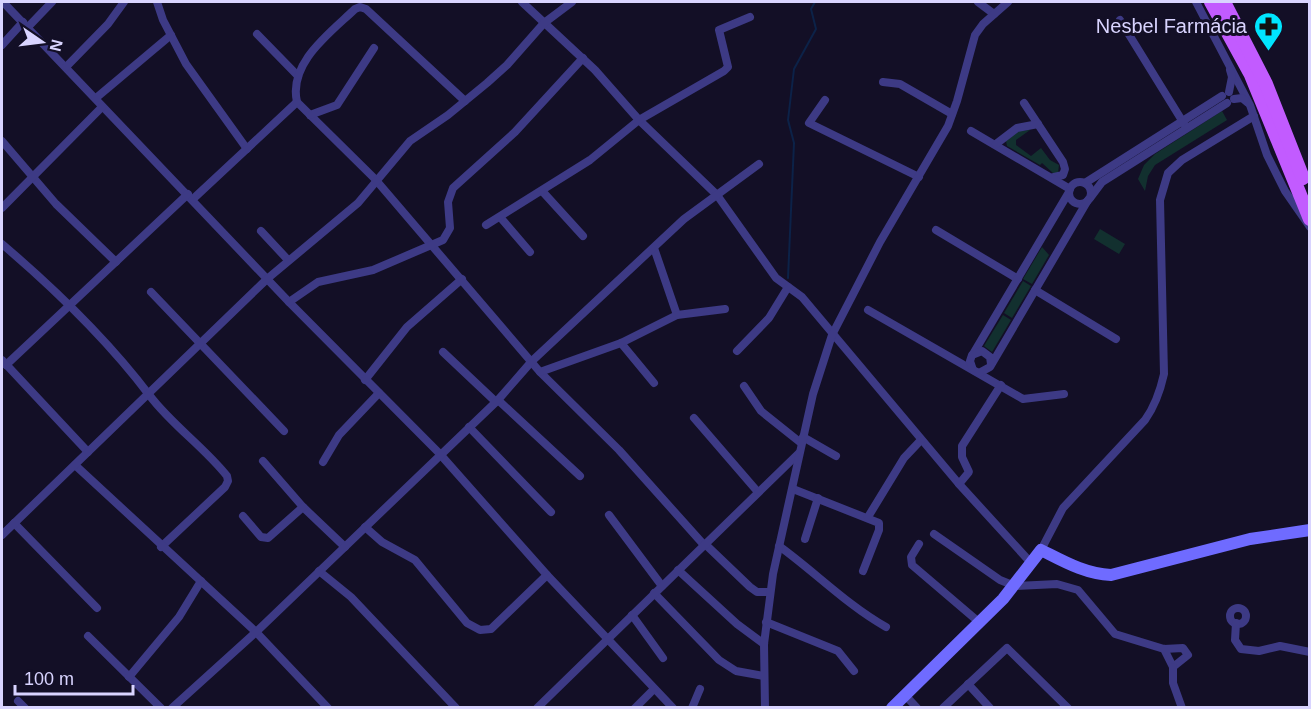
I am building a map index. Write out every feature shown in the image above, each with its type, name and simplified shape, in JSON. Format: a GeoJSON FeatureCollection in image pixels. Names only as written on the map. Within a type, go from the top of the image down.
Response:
{"type":"FeatureCollection","features":[{"type":"Feature","properties":{"kind":"main road"},"geometry":{"type":"LineString","coordinates":[[1211,2],[1251,75],[1310,219]]}},
{"type":"Feature","properties":{"kind":"main road"},"geometry":{"type":"LineString","coordinates":[[1224,2],[1261,74],[1310,194]]}},
{"type":"Feature","properties":{"kind":"main road"},"geometry":{"type":"LineString","coordinates":[[1232,2],[1270,82],[1286,133]]}},
{"type":"Feature","properties":{"kind":"main road"},"geometry":{"type":"LineString","coordinates":[[899,703],[1015,586],[1041,550],[1075,567],[1098,575],[1111,575],[1250,539],[1310,530]]}},
{"type":"Feature","properties":{"kind":"street"},"geometry":{"type":"LineString","coordinates":[[3,2],[289,302],[439,453],[547,575],[673,708]]}},
{"type":"Feature","properties":{"kind":"street"},"geometry":{"type":"LineString","coordinates":[[2,45],[52,2]]}},
{"type":"Feature","properties":{"kind":"street"},"geometry":{"type":"LineString","coordinates":[[66,67],[108,24],[124,2]]}},
{"type":"Feature","properties":{"kind":"street"},"geometry":{"type":"LineString","coordinates":[[160,2],[163,20],[200,87],[247,149]]}},
{"type":"Feature","properties":{"kind":"street"},"geometry":{"type":"LineString","coordinates":[[524,2],[583,58],[639,120],[717,195],[768,267],[802,297],[921,440],[1032,564]]}},
{"type":"Feature","properties":{"kind":"street"},"geometry":{"type":"LineString","coordinates":[[2,535],[267,279],[358,202],[375,179],[410,141],[465,101],[507,65],[544,23],[572,2]]}},
{"type":"Feature","properties":{"kind":"street"},"geometry":{"type":"LineString","coordinates":[[978,2],[994,14]]}},
{"type":"Feature","properties":{"kind":"street"},"geometry":{"type":"LineString","coordinates":[[765,708],[764,645],[770,592],[802,440],[832,334],[952,114],[975,35],[1006,2]]}},
{"type":"Feature","properties":{"kind":"street"},"geometry":{"type":"LineString","coordinates":[[1196,2],[1250,105],[1267,155],[1285,191],[1310,227]]}},
{"type":"Feature","properties":{"kind":"street"},"geometry":{"type":"LineString","coordinates":[[465,101],[366,9],[360,7],[355,9],[315,47],[301,67],[295,94],[297,102],[375,179],[540,372],[619,450],[704,544],[750,587],[757,592],[770,592]]}},
{"type":"Feature","properties":{"kind":"street"},"geometry":{"type":"LineString","coordinates":[[486,225],[543,192],[590,160],[639,120],[724,71],[728,67],[719,30],[750,17]]}},
{"type":"Feature","properties":{"kind":"street"},"geometry":{"type":"LineString","coordinates":[[1120,20],[1185,126]]}},
{"type":"Feature","properties":{"kind":"street"},"geometry":{"type":"LineString","coordinates":[[257,34],[298,76]]}},
{"type":"Feature","properties":{"kind":"street"},"geometry":{"type":"LineString","coordinates":[[96,99],[171,35]]}},
{"type":"Feature","properties":{"kind":"street"},"geometry":{"type":"LineString","coordinates":[[310,115],[337,105],[374,48]]}},
{"type":"Feature","properties":{"kind":"street"},"geometry":{"type":"LineString","coordinates":[[1226,56],[1232,77],[1228,98]]}},
{"type":"Feature","properties":{"kind":"street"},"geometry":{"type":"LineString","coordinates":[[289,302],[318,282],[364,273],[443,240],[448,234],[448,202],[453,188],[515,132],[583,58]]}},
{"type":"Feature","properties":{"kind":"street"},"geometry":{"type":"LineString","coordinates":[[883,82],[900,84],[952,114]]}},
{"type":"Feature","properties":{"kind":"street"},"geometry":{"type":"LineString","coordinates":[[975,372],[985,372],[991,366],[1089,199],[1102,182],[1228,98],[1242,98],[1250,105]]}},
{"type":"Feature","properties":{"kind":"street"},"geometry":{"type":"LineString","coordinates":[[825,100],[809,123],[918,177]]}},
{"type":"Feature","properties":{"kind":"street"},"geometry":{"type":"LineString","coordinates":[[88,452],[4,362],[247,149],[297,102]]}},
{"type":"Feature","properties":{"kind":"street"},"geometry":{"type":"LineString","coordinates":[[1024,103],[1072,178],[1090,188],[1089,199]]}},
{"type":"Feature","properties":{"kind":"street"},"geometry":{"type":"LineString","coordinates":[[2,208],[102,107]]}},
{"type":"Feature","properties":{"kind":"street"},"geometry":{"type":"LineString","coordinates":[[1041,550],[1062,508],[1144,420],[1154,407],[1161,388],[1164,374],[1160,200],[1168,173],[1199,147],[1254,116]]}},
{"type":"Feature","properties":{"kind":"street"},"geometry":{"type":"LineString","coordinates":[[996,144],[1017,128],[1038,124]]}},
{"type":"Feature","properties":{"kind":"street"},"geometry":{"type":"LineString","coordinates":[[975,372],[971,367],[971,357],[1070,190],[1185,126]]}},
{"type":"Feature","properties":{"kind":"street"},"geometry":{"type":"LineString","coordinates":[[971,131],[1052,177],[1070,190],[1071,199],[1077,203],[1089,199]]}},
{"type":"Feature","properties":{"kind":"street"},"geometry":{"type":"LineString","coordinates":[[2,141],[32,178],[82,232],[116,262]]}},
{"type":"Feature","properties":{"kind":"street"},"geometry":{"type":"LineString","coordinates":[[1052,177],[1063,175],[1065,169],[1063,162]]}},
{"type":"Feature","properties":{"kind":"street"},"geometry":{"type":"LineString","coordinates":[[172,708],[256,633],[439,453],[497,401],[532,361],[684,219],[759,165]]}},
{"type":"Feature","properties":{"kind":"street"},"geometry":{"type":"LineString","coordinates":[[543,192],[583,236]]}},
{"type":"Feature","properties":{"kind":"street"},"geometry":{"type":"LineString","coordinates":[[500,217],[530,252]]}},
{"type":"Feature","properties":{"kind":"street"},"geometry":{"type":"LineString","coordinates":[[936,230],[1018,279]]}},
{"type":"Feature","properties":{"kind":"street"},"geometry":{"type":"LineString","coordinates":[[261,231],[288,260]]}},
{"type":"Feature","properties":{"kind":"street"},"geometry":{"type":"LineString","coordinates":[[2,244],[69,304],[115,351],[149,395],[222,469],[228,481],[161,547]]}},
{"type":"Feature","properties":{"kind":"street"},"geometry":{"type":"LineString","coordinates":[[654,248],[677,315]]}},
{"type":"Feature","properties":{"kind":"street"},"geometry":{"type":"LineString","coordinates":[[365,380],[412,321],[462,279]]}},
{"type":"Feature","properties":{"kind":"street"},"geometry":{"type":"LineString","coordinates":[[737,351],[769,318],[788,287]]}},
{"type":"Feature","properties":{"kind":"street"},"geometry":{"type":"LineString","coordinates":[[1035,290],[1116,339]]}},
{"type":"Feature","properties":{"kind":"street"},"geometry":{"type":"LineString","coordinates":[[151,292],[285,431]]}},
{"type":"Feature","properties":{"kind":"street"},"geometry":{"type":"LineString","coordinates":[[540,372],[621,343],[677,315],[725,309]]}},
{"type":"Feature","properties":{"kind":"street"},"geometry":{"type":"LineString","coordinates":[[868,310],[975,372],[1028,399],[1064,394]]}},
{"type":"Feature","properties":{"kind":"street"},"geometry":{"type":"LineString","coordinates":[[621,343],[654,383]]}},
{"type":"Feature","properties":{"kind":"street"},"geometry":{"type":"LineString","coordinates":[[959,361],[963,362],[978,351],[985,352],[990,357],[992,381]]}},
{"type":"Feature","properties":{"kind":"street"},"geometry":{"type":"LineString","coordinates":[[443,352],[580,476]]}},
{"type":"Feature","properties":{"kind":"street"},"geometry":{"type":"LineString","coordinates":[[959,484],[969,472],[962,457],[962,446],[1000,385]]}},
{"type":"Feature","properties":{"kind":"street"},"geometry":{"type":"LineString","coordinates":[[744,386],[762,411],[802,440],[836,456]]}},
{"type":"Feature","properties":{"kind":"street"},"geometry":{"type":"LineString","coordinates":[[323,462],[339,435],[379,393]]}},
{"type":"Feature","properties":{"kind":"street"},"geometry":{"type":"LineString","coordinates":[[694,418],[757,492]]}},
{"type":"Feature","properties":{"kind":"street"},"geometry":{"type":"LineString","coordinates":[[469,427],[550,512]]}},
{"type":"Feature","properties":{"kind":"street"},"geometry":{"type":"LineString","coordinates":[[868,517],[904,458],[921,440]]}},
{"type":"Feature","properties":{"kind":"street"},"geometry":{"type":"LineString","coordinates":[[537,708],[799,453]]}},
{"type":"Feature","properties":{"kind":"street"},"geometry":{"type":"LineString","coordinates":[[263,461],[303,507],[345,547]]}},
{"type":"Feature","properties":{"kind":"street"},"geometry":{"type":"LineString","coordinates":[[75,465],[256,633],[328,708]]}},
{"type":"Feature","properties":{"kind":"street"},"geometry":{"type":"LineString","coordinates":[[793,489],[876,521],[880,527],[863,571]]}},
{"type":"Feature","properties":{"kind":"street"},"geometry":{"type":"LineString","coordinates":[[805,539],[818,498]]}},
{"type":"Feature","properties":{"kind":"street"},"geometry":{"type":"LineString","coordinates":[[243,516],[261,537],[268,538],[303,507]]}},
{"type":"Feature","properties":{"kind":"street"},"geometry":{"type":"LineString","coordinates":[[609,515],[662,586]]}},
{"type":"Feature","properties":{"kind":"street"},"geometry":{"type":"LineString","coordinates":[[14,523],[97,608]]}},
{"type":"Feature","properties":{"kind":"street"},"geometry":{"type":"LineString","coordinates":[[365,527],[381,542],[415,560],[458,614],[474,628],[480,630],[491,629],[547,575]]}},
{"type":"Feature","properties":{"kind":"street"},"geometry":{"type":"LineString","coordinates":[[934,534],[1000,580],[1015,586],[1057,584],[1072,587],[1083,594],[1115,634],[1164,649],[1183,648],[1188,651],[1186,659],[1173,667]]}},
{"type":"Feature","properties":{"kind":"street"},"geometry":{"type":"LineString","coordinates":[[920,544],[911,557],[912,565],[980,623]]}},
{"type":"Feature","properties":{"kind":"street"},"geometry":{"type":"LineString","coordinates":[[779,546],[816,573],[862,614],[886,627]]}},
{"type":"Feature","properties":{"kind":"street"},"geometry":{"type":"LineString","coordinates":[[678,570],[737,624],[764,645]]}},
{"type":"Feature","properties":{"kind":"street"},"geometry":{"type":"LineString","coordinates":[[319,571],[351,597],[456,708]]}},
{"type":"Feature","properties":{"kind":"street"},"geometry":{"type":"LineString","coordinates":[[129,677],[179,617],[201,581]]}},
{"type":"Feature","properties":{"kind":"street"},"geometry":{"type":"LineString","coordinates":[[654,593],[719,660],[736,671],[764,676]]}},
{"type":"Feature","properties":{"kind":"street"},"geometry":{"type":"LineString","coordinates":[[632,615],[663,658]]}},
{"type":"Feature","properties":{"kind":"street"},"geometry":{"type":"LineString","coordinates":[[766,622],[838,651],[854,671]]}},
{"type":"Feature","properties":{"kind":"street"},"geometry":{"type":"LineString","coordinates":[[1236,623],[1235,640],[1242,649],[1259,651],[1280,646],[1310,652]]}},
{"type":"Feature","properties":{"kind":"street"},"geometry":{"type":"LineString","coordinates":[[88,636],[161,708]]}},
{"type":"Feature","properties":{"kind":"street"},"geometry":{"type":"LineString","coordinates":[[944,708],[1008,648],[1068,708]]}},
{"type":"Feature","properties":{"kind":"street"},"geometry":{"type":"LineString","coordinates":[[1164,649],[1173,667],[1173,683],[1182,708]]}},
{"type":"Feature","properties":{"kind":"street"},"geometry":{"type":"LineString","coordinates":[[968,684],[990,708]]}},
{"type":"Feature","properties":{"kind":"street"},"geometry":{"type":"LineString","coordinates":[[635,708],[654,689]]}},
{"type":"Feature","properties":{"kind":"street"},"geometry":{"type":"LineString","coordinates":[[692,708],[700,689]]}},
{"type":"Feature","properties":{"kind":"street"},"geometry":{"type":"LineString","coordinates":[[18,701],[25,708]]}},
{"type":"Feature","properties":{"kind":"street"},"geometry":{"type":"LineString","coordinates":[[899,703],[917,708]]}},
{"type":"Feature","properties":{"kind":"green space"},"geometry":{"type":"Polygon","coordinates":[[[1222,111],[1227,120],[1155,165],[1148,176],[1145,191],[1138,179],[1144,165],[1155,154],[1222,111]]]}},
{"type":"Feature","properties":{"kind":"green space"},"geometry":{"type":"Polygon","coordinates":[[[1030,130],[1016,140],[1016,145],[1031,156],[1041,148],[1050,160],[1059,165],[1058,173],[1053,173],[1042,163],[1040,165],[1007,146],[1006,141],[1019,131],[1030,130]]]}},
{"type":"Feature","properties":{"kind":"green space"},"geometry":{"type":"Polygon","coordinates":[[[1100,229],[1125,244],[1119,254],[1094,239],[1100,229]]]}},
{"type":"Feature","properties":{"kind":"green space"},"geometry":{"type":"Polygon","coordinates":[[[1042,247],[1049,255],[1032,284],[1023,279],[1042,247]]]}},
{"type":"Feature","properties":{"kind":"green space"},"geometry":{"type":"Polygon","coordinates":[[[1023,281],[1031,286],[1012,318],[1004,313],[1023,281]]]}},
{"type":"Feature","properties":{"kind":"green space"},"geometry":{"type":"Polygon","coordinates":[[[1003,315],[1011,320],[992,352],[984,346],[1003,315]]]}},
{"type":"Feature","properties":{"kind":"waterway"},"geometry":{"type":"LineString","coordinates":[[788,278],[794,143],[788,120],[794,69],[816,29],[811,9],[815,2]]}},
{"type":"Feature","properties":{"kind":"place","name":"Nesbel Farmácia"},"geometry":{"type":"Point","coordinates":[1268,52]}}]}
